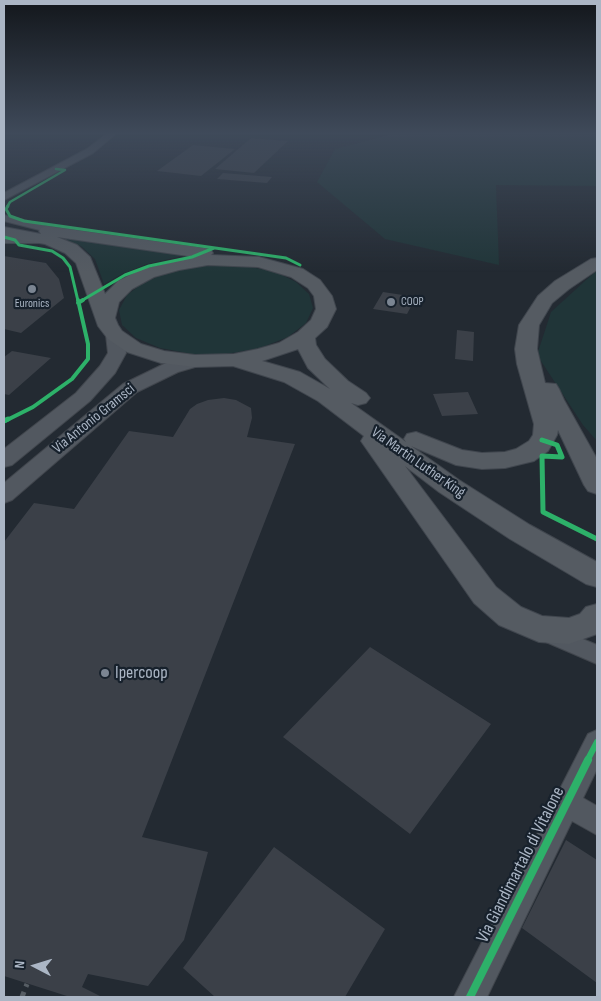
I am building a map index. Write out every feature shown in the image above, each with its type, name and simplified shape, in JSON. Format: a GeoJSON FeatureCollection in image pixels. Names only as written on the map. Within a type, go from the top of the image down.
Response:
{"type":"FeatureCollection","features":[{"type":"Feature","properties":{"kind":"main road"},"geometry":{"type":"LineString","coordinates":[[4,225],[54,236],[71,249],[84,261],[110,326],[134,348],[161,357],[195,361],[234,360],[262,355],[286,347],[305,336],[320,323],[326,310],[323,296],[314,284],[297,273],[276,266],[54,236],[4,232]]}},
{"type":"Feature","properties":{"kind":"main road"},"geometry":{"type":"LineString","coordinates":[[110,326],[110,300],[125,285],[148,273],[177,265],[208,260],[240,260]]}},
{"type":"Feature","properties":{"kind":"main road"},"geometry":{"type":"LineString","coordinates":[[416,439],[456,457],[482,461],[505,460],[525,455],[539,446],[545,435],[546,424],[528,364],[526,349],[529,325],[545,300],[562,285],[597,263]]}},
{"type":"Feature","properties":{"kind":"main road"},"geometry":{"type":"LineString","coordinates":[[529,325],[539,364],[552,400],[573,435],[597,485]]}},
{"type":"Feature","properties":{"kind":"main road","name":"Via Martin Luther King"},"geometry":{"type":"LineString","coordinates":[[305,336],[306,345],[316,363],[340,386],[416,439],[527,526],[597,576]]}},
{"type":"Feature","properties":{"kind":"main road","name":"Via Martin Luther King"},"geometry":{"type":"LineString","coordinates":[[234,360],[292,376],[326,396],[449,486],[527,526],[597,554]]}},
{"type":"Feature","properties":{"kind":"main road"},"geometry":{"type":"LineString","coordinates":[[357,420],[486,595],[510,616],[539,629],[568,631],[592,623],[597,616]]}},
{"type":"Feature","properties":{"kind":"street"},"geometry":{"type":"LineString","coordinates":[[4,197],[38,179]]}},
{"type":"Feature","properties":{"kind":"street"},"geometry":{"type":"LineString","coordinates":[[4,218],[54,236]]}},
{"type":"Feature","properties":{"kind":"street"},"geometry":{"type":"LineString","coordinates":[[4,240],[54,236]]}},
{"type":"Feature","properties":{"kind":"street","name":"Via Antonio Gramsci"},"geometry":{"type":"LineString","coordinates":[[4,460],[83,397],[108,370],[117,353],[110,326]]}},
{"type":"Feature","properties":{"kind":"street","name":"Via Antonio Gramsci"},"geometry":{"type":"LineString","coordinates":[[4,495],[130,388],[171,368],[195,361]]}},
{"type":"Feature","properties":{"kind":"street"},"geometry":{"type":"LineString","coordinates":[[573,435],[597,464]]}},
{"type":"Feature","properties":{"kind":"street"},"geometry":{"type":"LineString","coordinates":[[539,629],[597,655]]}},
{"type":"Feature","properties":{"kind":"street","name":"Via Giandimartalo di Vitalone"},"geometry":{"type":"LineString","coordinates":[[470,997],[597,744]]}},
{"type":"Feature","properties":{"kind":"street"},"geometry":{"type":"LineString","coordinates":[[568,803],[597,822]]}},
{"type":"Feature","properties":{"kind":"path"},"geometry":{"type":"LineString","coordinates":[[22,997],[27,984]]}},
{"type":"Feature","properties":{"kind":"green space"},"geometry":{"type":"Polygon","coordinates":[[[319,179],[597,179],[597,186],[496,185],[499,265],[385,239],[317,182],[319,179]]]}},
{"type":"Feature","properties":{"kind":"green space"},"geometry":{"type":"Polygon","coordinates":[[[57,236],[187,255],[147,264],[104,284],[95,259],[81,246],[57,236]]]}},
{"type":"Feature","properties":{"kind":"green space"},"geometry":{"type":"Polygon","coordinates":[[[222,265],[251,267],[276,272],[296,282],[309,294],[313,308],[306,323],[288,337],[260,348],[227,354],[192,354],[160,348],[136,338],[122,325],[119,310],[127,295],[143,283],[166,273],[193,267],[222,265]]]}},
{"type":"Feature","properties":{"kind":"green space"},"geometry":{"type":"Polygon","coordinates":[[[597,270],[597,441],[583,425],[537,355],[551,312],[597,270]]]}},
{"type":"Feature","properties":{"kind":"building"},"geometry":{"type":"Polygon","coordinates":[[[217,179],[271,179],[267,183],[217,179]]]}},
{"type":"Feature","properties":{"kind":"building","name":"Euronics"},"geometry":{"type":"Polygon","coordinates":[[[4,256],[46,263],[59,279],[64,298],[21,333],[4,329],[4,256]]]}},
{"type":"Feature","properties":{"kind":"building"},"geometry":{"type":"Polygon","coordinates":[[[383,292],[416,297],[407,314],[373,309],[383,292]]]}},
{"type":"Feature","properties":{"kind":"building"},"geometry":{"type":"Polygon","coordinates":[[[457,330],[474,332],[473,361],[455,359],[457,330]]]}},
{"type":"Feature","properties":{"kind":"building"},"geometry":{"type":"Polygon","coordinates":[[[12,351],[51,358],[9,395],[4,394],[4,357],[12,351]]]}},
{"type":"Feature","properties":{"kind":"building"},"geometry":{"type":"Polygon","coordinates":[[[468,392],[478,414],[442,416],[433,394],[468,392]]]}},
{"type":"Feature","properties":{"kind":"building","name":"Ipercoop"},"geometry":{"type":"Polygon","coordinates":[[[224,398],[236,400],[251,408],[252,418],[247,437],[295,444],[142,837],[208,852],[184,940],[148,986],[88,974],[82,987],[102,997],[70,997],[4,976],[4,542],[34,503],[74,509],[129,431],[173,437],[190,409],[208,400],[224,398]]]}},
{"type":"Feature","properties":{"kind":"building"},"geometry":{"type":"Polygon","coordinates":[[[370,647],[491,724],[410,834],[283,737],[370,647]]]}},
{"type":"Feature","properties":{"kind":"building"},"geometry":{"type":"Polygon","coordinates":[[[566,840],[597,860],[597,983],[522,928],[566,840]]]}},
{"type":"Feature","properties":{"kind":"building"},"geometry":{"type":"Polygon","coordinates":[[[274,847],[385,929],[345,997],[215,997],[183,968],[274,847]]]}},
{"type":"Feature","properties":{"kind":"cycle path"},"geometry":{"type":"LineString","coordinates":[[50,179],[10,202],[6,209],[10,216],[24,221],[286,258],[300,265]]}},
{"type":"Feature","properties":{"kind":"cycle path"},"geometry":{"type":"LineString","coordinates":[[4,237],[15,240],[19,245],[52,251],[63,258],[70,267],[88,344],[88,359],[72,379],[33,407],[4,421]]}},
{"type":"Feature","properties":{"kind":"cycle path"},"geometry":{"type":"LineString","coordinates":[[78,303],[125,275],[149,266],[192,257],[214,248]]}},
{"type":"Feature","properties":{"kind":"cycle path"},"geometry":{"type":"LineString","coordinates":[[542,440],[557,445],[562,457],[542,456],[543,512],[597,539]]}},
{"type":"Feature","properties":{"kind":"cycle path"},"geometry":{"type":"LineString","coordinates":[[470,997],[597,742]]}},
{"type":"Feature","properties":{"kind":"place","name":"Euronics"},"geometry":{"type":"Point","coordinates":[32,289]}},
{"type":"Feature","properties":{"kind":"place","name":"COOP"},"geometry":{"type":"Point","coordinates":[391,302]}},
{"type":"Feature","properties":{"kind":"place","name":"Ipercoop"},"geometry":{"type":"Point","coordinates":[105,673]}}]}
